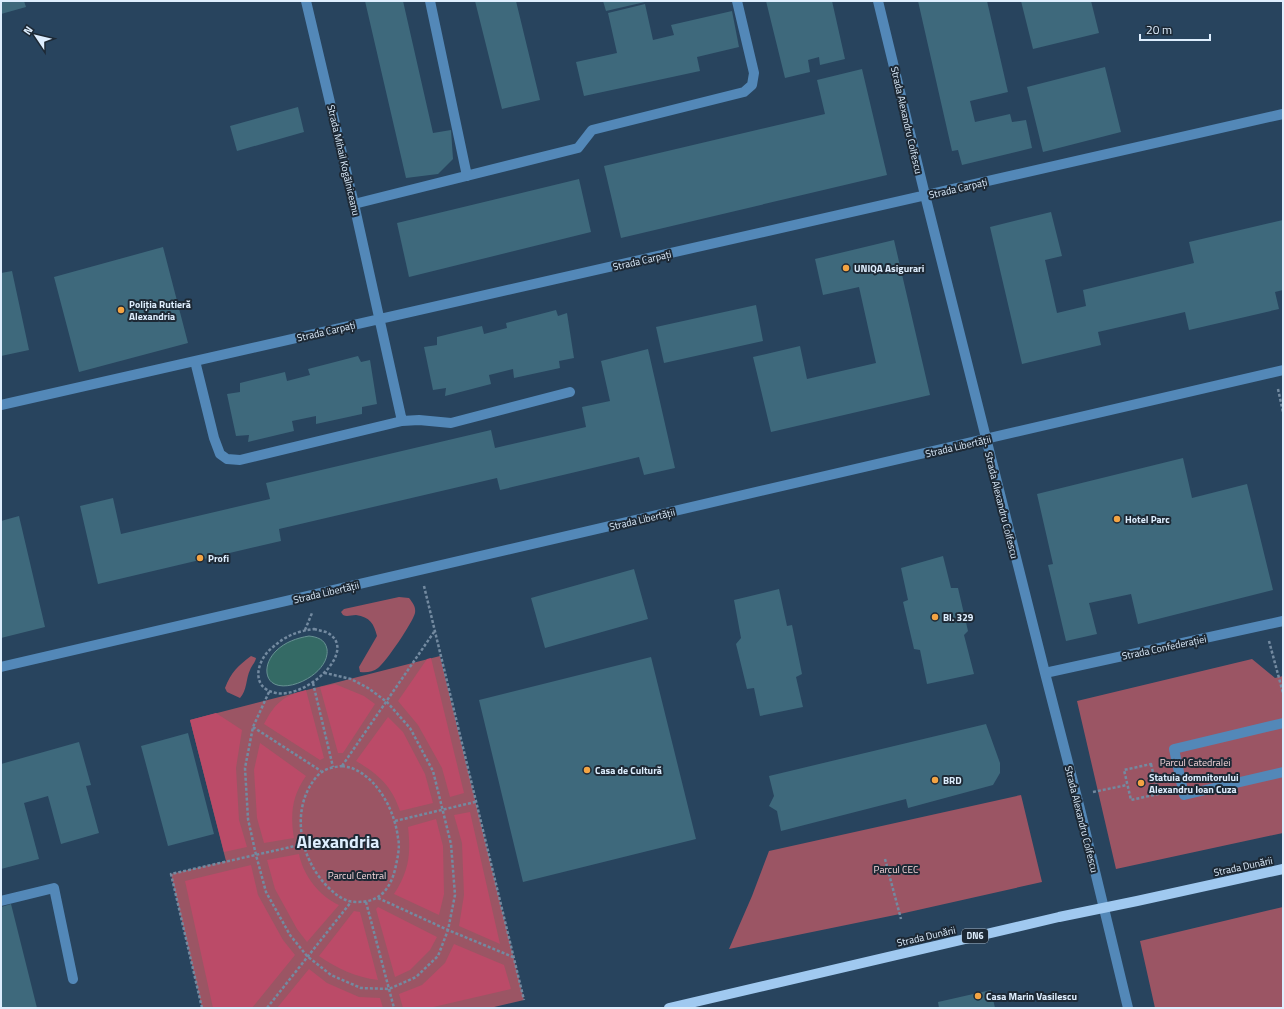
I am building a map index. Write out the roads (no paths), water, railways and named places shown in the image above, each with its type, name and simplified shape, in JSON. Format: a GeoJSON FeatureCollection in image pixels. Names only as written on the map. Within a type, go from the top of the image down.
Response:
{"type":"FeatureCollection","features":[{"type":"Feature","properties":{"kind":"main road","name":"Strada Dunării"},"geometry":{"type":"LineString","coordinates":[[669,1008],[1059,917],[1283,869]]}},
{"type":"Feature","properties":{"kind":"street","name":"Strada Mihail Kogălniceanu"},"geometry":{"type":"LineString","coordinates":[[306,1],[354,204],[402,421]]}},
{"type":"Feature","properties":{"kind":"street"},"geometry":{"type":"LineString","coordinates":[[430,1],[467,176]]}},
{"type":"Feature","properties":{"kind":"street"},"geometry":{"type":"LineString","coordinates":[[354,204],[578,148],[592,130],[744,92],[752,85],[754,73],[736,1]]}},
{"type":"Feature","properties":{"kind":"street","name":"Strada Alexandru Colfescu"},"geometry":{"type":"LineString","coordinates":[[878,1],[1128,1008]]}},
{"type":"Feature","properties":{"kind":"street","name":"Strada Carpați"},"geometry":{"type":"LineString","coordinates":[[1,405],[1283,114]]}},
{"type":"Feature","properties":{"kind":"street"},"geometry":{"type":"LineString","coordinates":[[195,361],[214,438],[220,454],[227,459],[240,460],[402,421],[451,422],[570,392]]}},
{"type":"Feature","properties":{"kind":"street","name":"Strada Libertății"},"geometry":{"type":"LineString","coordinates":[[1,667],[1278,371]]}},
{"type":"Feature","properties":{"kind":"street","name":"Strada Confederației"},"geometry":{"type":"LineString","coordinates":[[1044,673],[1283,621]]}},
{"type":"Feature","properties":{"kind":"street"},"geometry":{"type":"LineString","coordinates":[[1283,723],[1174,749],[1184,795],[1283,772]]}},
{"type":"Feature","properties":{"kind":"street"},"geometry":{"type":"LineString","coordinates":[[1,901],[54,888],[73,979]]}},
{"type":"Feature","properties":{"kind":"place","name":"UNIQA Asigurari"},"geometry":{"type":"Point","coordinates":[846,268]}},
{"type":"Feature","properties":{"kind":"place","name":"Poliția Rutieră Alexandria"},"geometry":{"type":"Point","coordinates":[121,310]}},
{"type":"Feature","properties":{"kind":"place","name":"Hotel Parc"},"geometry":{"type":"Point","coordinates":[1117,519]}},
{"type":"Feature","properties":{"kind":"place","name":"Profi"},"geometry":{"type":"Point","coordinates":[200,558]}},
{"type":"Feature","properties":{"kind":"place","name":"Bl. 329"},"geometry":{"type":"Point","coordinates":[935,617]}},
{"type":"Feature","properties":{"kind":"place","name":"Casa de Cultură"},"geometry":{"type":"Point","coordinates":[587,770]}},
{"type":"Feature","properties":{"kind":"place","name":"BRD"},"geometry":{"type":"Point","coordinates":[935,780]}},
{"type":"Feature","properties":{"kind":"place","name":"Statuia domnitorului Alexandru Ioan Cuza"},"geometry":{"type":"Point","coordinates":[1141,783]}},
{"type":"Feature","properties":{"kind":"place","name":"Casa Marin Vasilescu"},"geometry":{"type":"Point","coordinates":[978,996]}},
{"type":"Feature","properties":{"kind":"district","name":"Alexandria"},"geometry":{"type":"Point","coordinates":[338,842]}},
{"type":"Feature","properties":{"kind":"park label","name":"Parcul Catedralei"},"geometry":{"type":"Point","coordinates":[1195,762]}},
{"type":"Feature","properties":{"kind":"park label","name":"Parcul CEC"},"geometry":{"type":"Point","coordinates":[896,869]}},
{"type":"Feature","properties":{"kind":"park label","name":"Parcul Central"},"geometry":{"type":"Point","coordinates":[357,875]}}]}
